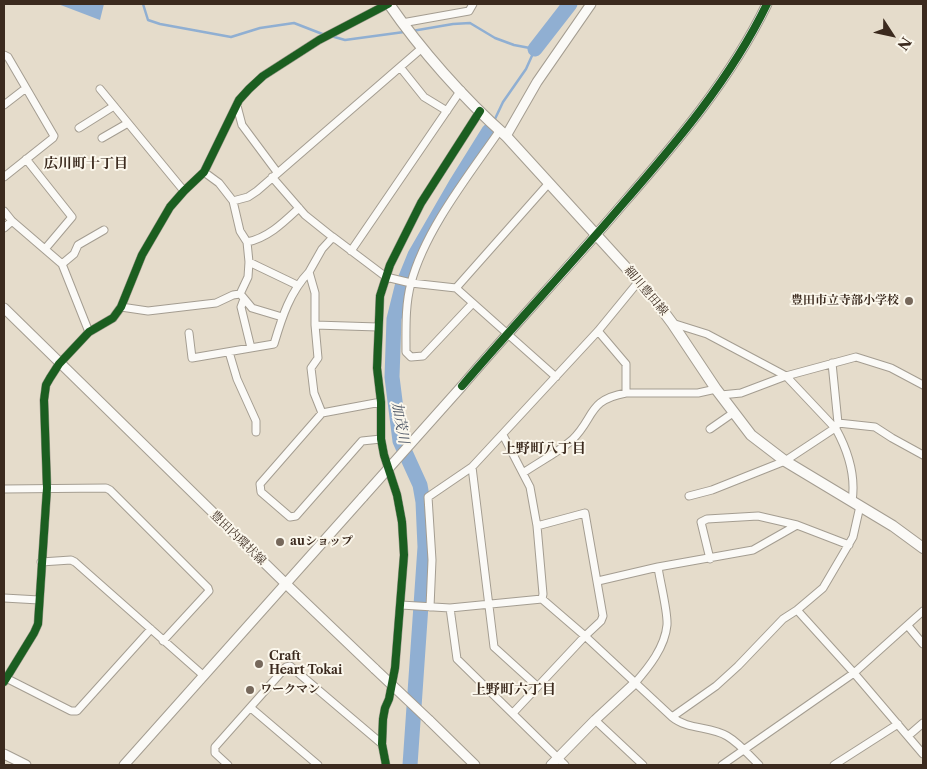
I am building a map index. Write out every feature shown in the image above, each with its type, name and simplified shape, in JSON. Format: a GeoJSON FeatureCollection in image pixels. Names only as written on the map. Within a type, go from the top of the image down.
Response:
{"type":"FeatureCollection","features":[{"type":"Feature","properties":{"kind":"main road","name":"細川豊田線"},"geometry":{"type":"LineString","coordinates":[[388,4],[422,48],[639,281],[672,323],[718,392],[751,436],[785,461],[893,526],[923,548]]}},
{"type":"Feature","properties":{"kind":"street"},"geometry":{"type":"LineString","coordinates":[[151,629],[77,711],[71,711],[5,679],[38,624],[47,488],[44,393],[46,385],[59,364],[89,332],[113,318],[122,307],[142,255],[170,206],[204,172],[237,106],[248,89],[263,76],[322,39],[388,4]]}},
{"type":"Feature","properties":{"kind":"street"},"geometry":{"type":"LineString","coordinates":[[402,23],[469,11],[472,4]]}},
{"type":"Feature","properties":{"kind":"street"},"geometry":{"type":"LineString","coordinates":[[472,304],[423,356],[412,357],[406,352],[406,316],[411,283],[436,226],[592,4]]}},
{"type":"Feature","properties":{"kind":"street"},"geometry":{"type":"LineString","coordinates":[[124,765],[597,235],[692,123],[732,66],[767,4]]}},
{"type":"Feature","properties":{"kind":"street"},"geometry":{"type":"LineString","coordinates":[[233,201],[248,197],[257,191],[422,48]]}},
{"type":"Feature","properties":{"kind":"street"},"geometry":{"type":"LineString","coordinates":[[4,54],[8,57],[54,136],[4,177]]}},
{"type":"Feature","properties":{"kind":"street"},"geometry":{"type":"LineString","coordinates":[[400,67],[424,97],[446,111]]}},
{"type":"Feature","properties":{"kind":"street"},"geometry":{"type":"LineString","coordinates":[[4,105],[26,88]]}},
{"type":"Feature","properties":{"kind":"street"},"geometry":{"type":"LineString","coordinates":[[100,89],[184,191]]}},
{"type":"Feature","properties":{"kind":"street"},"geometry":{"type":"LineString","coordinates":[[352,251],[461,90]]}},
{"type":"Feature","properties":{"kind":"street"},"geometry":{"type":"LineString","coordinates":[[79,128],[114,106]]}},
{"type":"Feature","properties":{"kind":"street"},"geometry":{"type":"LineString","coordinates":[[237,106],[242,125],[305,215],[386,277],[411,283],[456,288],[556,377]]}},
{"type":"Feature","properties":{"kind":"street"},"geometry":{"type":"LineString","coordinates":[[386,765],[382,744],[385,708],[389,699],[395,668],[404,555],[402,522],[397,495],[384,455],[381,439],[381,402],[376,368],[380,296],[395,254],[421,203],[480,111]]}},
{"type":"Feature","properties":{"kind":"street"},"geometry":{"type":"LineString","coordinates":[[102,138],[128,123]]}},
{"type":"Feature","properties":{"kind":"street"},"geometry":{"type":"LineString","coordinates":[[26,159],[72,217],[45,249]]}},
{"type":"Feature","properties":{"kind":"street"},"geometry":{"type":"LineString","coordinates":[[204,172],[219,183],[233,201],[240,231],[247,242],[248,277],[242,296],[241,307],[251,348]]}},
{"type":"Feature","properties":{"kind":"street"},"geometry":{"type":"LineString","coordinates":[[456,288],[549,183]]}},
{"type":"Feature","properties":{"kind":"street"},"geometry":{"type":"LineString","coordinates":[[247,242],[258,240],[283,223],[299,208]]}},
{"type":"Feature","properties":{"kind":"street"},"geometry":{"type":"LineString","coordinates":[[4,211],[12,221],[62,264],[89,332]]}},
{"type":"Feature","properties":{"kind":"street"},"geometry":{"type":"LineString","coordinates":[[4,228],[12,221]]}},
{"type":"Feature","properties":{"kind":"street"},"geometry":{"type":"LineString","coordinates":[[62,264],[74,254],[78,245],[104,230]]}},
{"type":"Feature","properties":{"kind":"street"},"geometry":{"type":"LineString","coordinates":[[189,333],[192,358],[274,344],[282,317],[297,285],[310,272],[322,249],[333,237],[335,239]]}},
{"type":"Feature","properties":{"kind":"street"},"geometry":{"type":"LineString","coordinates":[[249,262],[297,285]]}},
{"type":"Feature","properties":{"kind":"street"},"geometry":{"type":"LineString","coordinates":[[310,272],[315,293],[318,358],[311,368],[314,393],[322,413]]}},
{"type":"Feature","properties":{"kind":"street"},"geometry":{"type":"LineString","coordinates":[[430,607],[432,560],[428,498],[472,467],[598,331],[639,281]]}},
{"type":"Feature","properties":{"kind":"street"},"geometry":{"type":"LineString","coordinates":[[122,307],[148,311],[216,302],[233,295],[242,296],[252,308],[282,317]]}},
{"type":"Feature","properties":{"kind":"street","name":"豊田内環状線"},"geometry":{"type":"LineString","coordinates":[[4,308],[59,364],[475,765]]}},
{"type":"Feature","properties":{"kind":"street"},"geometry":{"type":"LineString","coordinates":[[672,323],[708,334],[786,376],[836,427]]}},
{"type":"Feature","properties":{"kind":"street"},"geometry":{"type":"LineString","coordinates":[[315,325],[378,327]]}},
{"type":"Feature","properties":{"kind":"street"},"geometry":{"type":"LineString","coordinates":[[598,331],[626,364],[626,393]]}},
{"type":"Feature","properties":{"kind":"street"},"geometry":{"type":"LineString","coordinates":[[229,352],[237,380],[256,422],[256,432]]}},
{"type":"Feature","properties":{"kind":"street"},"geometry":{"type":"LineString","coordinates":[[523,473],[569,442],[581,429],[593,409],[603,400],[615,395],[626,393],[741,393],[786,376],[856,358],[891,368],[923,385]]}},
{"type":"Feature","properties":{"kind":"street"},"geometry":{"type":"LineString","coordinates":[[672,717],[716,686],[783,619],[823,588],[853,537],[856,503],[850,462],[836,427],[832,363]]}},
{"type":"Feature","properties":{"kind":"street"},"geometry":{"type":"LineString","coordinates":[[381,402],[322,413],[260,484],[261,492],[290,517],[296,516],[362,441],[381,439]]}},
{"type":"Feature","properties":{"kind":"street"},"geometry":{"type":"LineString","coordinates":[[710,429],[733,413]]}},
{"type":"Feature","properties":{"kind":"street"},"geometry":{"type":"LineString","coordinates":[[689,496],[712,490],[785,461],[836,427],[875,427],[923,455]]}},
{"type":"Feature","properties":{"kind":"street"},"geometry":{"type":"LineString","coordinates":[[503,435],[530,487],[537,526],[542,599]]}},
{"type":"Feature","properties":{"kind":"street"},"geometry":{"type":"LineString","coordinates":[[472,467],[494,647],[537,686]]}},
{"type":"Feature","properties":{"kind":"street"},"geometry":{"type":"LineString","coordinates":[[4,489],[106,488],[110,490],[208,588],[209,592],[163,641]]}},
{"type":"Feature","properties":{"kind":"street"},"geometry":{"type":"LineString","coordinates":[[513,713],[604,616],[585,512],[537,526]]}},
{"type":"Feature","properties":{"kind":"street"},"geometry":{"type":"LineString","coordinates":[[710,559],[700,522],[707,519],[758,516],[797,525],[849,545]]}},
{"type":"Feature","properties":{"kind":"street"},"geometry":{"type":"LineString","coordinates":[[598,581],[658,567],[753,550],[797,525]]}},
{"type":"Feature","properties":{"kind":"street"},"geometry":{"type":"LineString","coordinates":[[41,562],[71,560],[75,562],[204,676]]}},
{"type":"Feature","properties":{"kind":"street"},"geometry":{"type":"LineString","coordinates":[[551,765],[651,666],[665,635],[667,624],[658,567]]}},
{"type":"Feature","properties":{"kind":"street"},"geometry":{"type":"LineString","coordinates":[[4,598],[39,600]]}},
{"type":"Feature","properties":{"kind":"street"},"geometry":{"type":"LineString","coordinates":[[401,605],[450,608],[542,599],[585,636],[672,717],[688,726],[727,736],[759,765]]}},
{"type":"Feature","properties":{"kind":"street"},"geometry":{"type":"LineString","coordinates":[[450,608],[457,659],[565,765]]}},
{"type":"Feature","properties":{"kind":"street"},"geometry":{"type":"LineString","coordinates":[[796,610],[854,672],[923,754]]}},
{"type":"Feature","properties":{"kind":"street"},"geometry":{"type":"LineString","coordinates":[[722,765],[854,672],[923,611]]}},
{"type":"Feature","properties":{"kind":"street"},"geometry":{"type":"LineString","coordinates":[[908,626],[923,644]]}},
{"type":"Feature","properties":{"kind":"street"},"geometry":{"type":"LineString","coordinates":[[228,765],[216,753],[215,747],[286,667],[290,666],[382,744]]}},
{"type":"Feature","properties":{"kind":"street"},"geometry":{"type":"LineString","coordinates":[[251,708],[318,765]]}},
{"type":"Feature","properties":{"kind":"street"},"geometry":{"type":"LineString","coordinates":[[595,720],[643,765]]}},
{"type":"Feature","properties":{"kind":"street"},"geometry":{"type":"LineString","coordinates":[[908,736],[923,723]]}},
{"type":"Feature","properties":{"kind":"street"},"geometry":{"type":"LineString","coordinates":[[834,765],[898,724]]}},
{"type":"Feature","properties":{"kind":"street"},"geometry":{"type":"LineString","coordinates":[[4,754],[26,765]]}},
{"type":"Feature","properties":{"kind":"water"},"geometry":{"type":"Polygon","coordinates":[[[58,4],[104,4],[100,20],[58,4]]]}},
{"type":"Feature","properties":{"kind":"waterway"},"geometry":{"type":"LineString","coordinates":[[143,4],[148,20],[160,24],[231,37],[260,28],[294,23],[325,35]]}},
{"type":"Feature","properties":{"kind":"waterway","name":"加茂川"},"geometry":{"type":"LineString","coordinates":[[535,49],[570,4]]}},
{"type":"Feature","properties":{"kind":"waterway"},"geometry":{"type":"LineString","coordinates":[[412,31],[470,23],[495,38],[514,45],[535,49],[526,69],[503,102],[494,121]]}},
{"type":"Feature","properties":{"kind":"waterway"},"geometry":{"type":"LineString","coordinates":[[331,36],[345,40],[404,32]]}},
{"type":"Feature","properties":{"kind":"waterway","name":"加茂川"},"geometry":{"type":"LineString","coordinates":[[410,765],[425,547],[423,502],[420,485],[400,441],[392,377],[394,319],[402,287],[415,255],[489,131]]}},
{"type":"Feature","properties":{"kind":"cycle path"},"geometry":{"type":"LineString","coordinates":[[4,682],[38,624],[47,488],[44,400],[46,385],[59,364],[89,332],[113,318],[121,307],[142,255],[170,207],[204,172],[239,100],[263,76],[319,40],[388,4]]}},
{"type":"Feature","properties":{"kind":"cycle path"},"geometry":{"type":"LineString","coordinates":[[462,386],[682,134],[719,85],[767,4]]}},
{"type":"Feature","properties":{"kind":"cycle path"},"geometry":{"type":"LineString","coordinates":[[386,765],[382,744],[383,719],[395,668],[404,555],[402,522],[397,495],[384,455],[381,439],[381,402],[377,368],[380,296],[390,265],[421,203],[480,111]]}},
{"type":"Feature","properties":{"kind":"place","name":"豊田市立寺部小学校"},"geometry":{"type":"Point","coordinates":[909,301]}},
{"type":"Feature","properties":{"kind":"place","name":"auショップ"},"geometry":{"type":"Point","coordinates":[280,542]}},
{"type":"Feature","properties":{"kind":"place","name":"Craft Heart Tokai"},"geometry":{"type":"Point","coordinates":[259,664]}},
{"type":"Feature","properties":{"kind":"place","name":"ワークマン"},"geometry":{"type":"Point","coordinates":[250,690]}},
{"type":"Feature","properties":{"kind":"district","name":"広川町十丁目"},"geometry":{"type":"Point","coordinates":[86,164]}},
{"type":"Feature","properties":{"kind":"district","name":"上野町八丁目"},"geometry":{"type":"Point","coordinates":[544,449]}},
{"type":"Feature","properties":{"kind":"district","name":"上野町六丁目"},"geometry":{"type":"Point","coordinates":[514,690]}}]}
